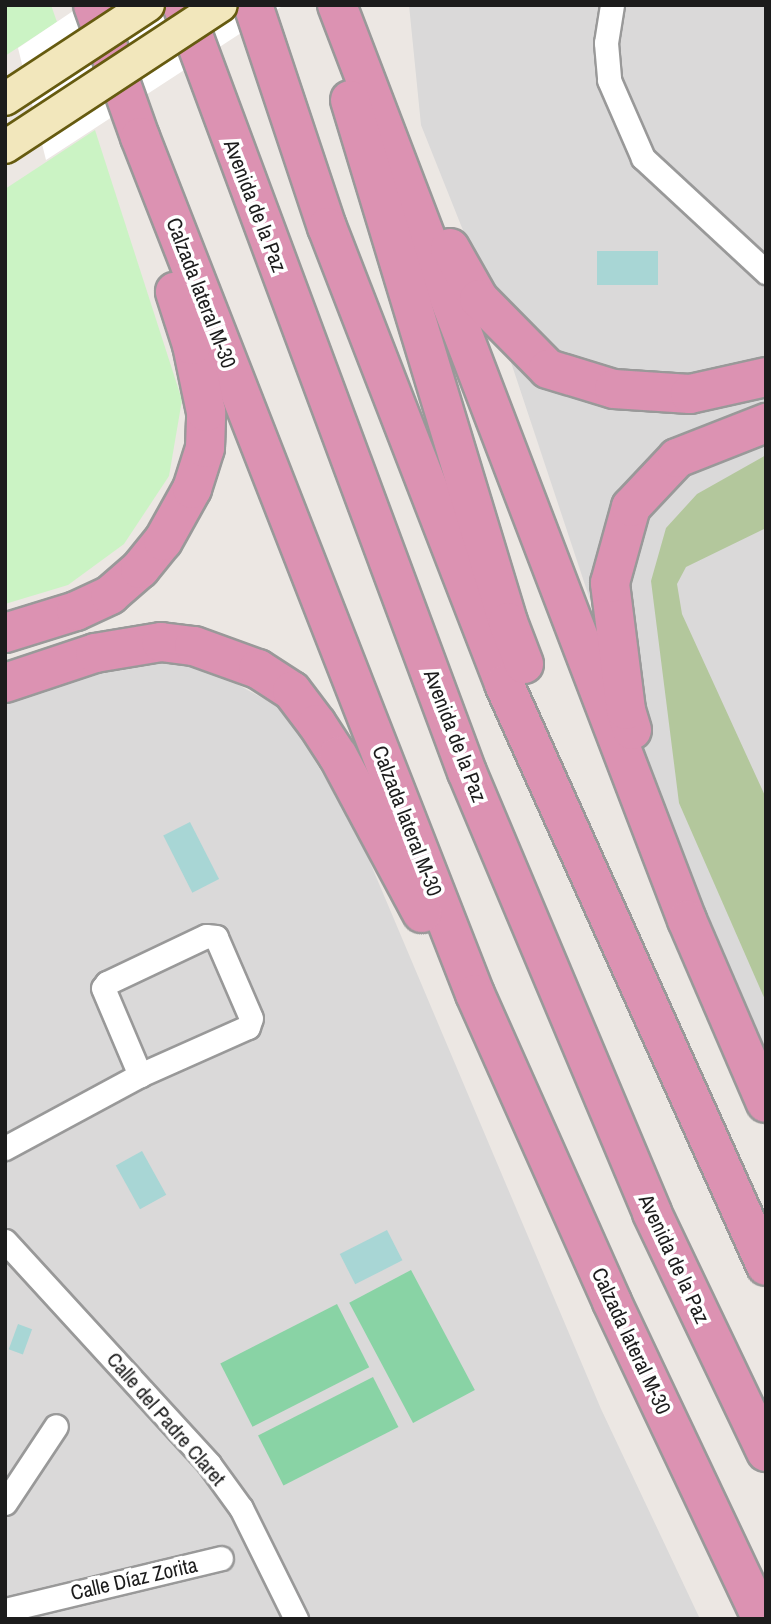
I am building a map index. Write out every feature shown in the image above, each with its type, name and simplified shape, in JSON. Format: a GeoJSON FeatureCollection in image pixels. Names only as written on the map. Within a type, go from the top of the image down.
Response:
{"type":"FeatureCollection","features":[{"type":"Feature","properties":{"kind":"highway","name":"Calzada lateral M-30"},"geometry":{"type":"LineString","coordinates":[[93,5],[140,137],[475,994],[612,1302],[762,1619]]}},
{"type":"Feature","properties":{"kind":"highway","name":"Avenida de la Paz"},"geometry":{"type":"LineString","coordinates":[[182,5],[472,785],[652,1213],[766,1452]]}},
{"type":"Feature","properties":{"kind":"highway"},"geometry":{"type":"LineString","coordinates":[[253,5],[327,227],[504,684],[675,1058],[766,1266]]}},
{"type":"Feature","properties":{"kind":"highway"},"geometry":{"type":"LineString","coordinates":[[321,5],[508,622],[675,1058]]}},
{"type":"Feature","properties":{"kind":"highway"},"geometry":{"type":"LineString","coordinates":[[337,5],[525,503],[687,920],[766,1103]]}},
{"type":"Feature","properties":{"kind":"highway"},"geometry":{"type":"LineString","coordinates":[[5,633],[76,611],[99,600],[140,569],[163,541],[192,489],[205,448],[206,412],[192,345],[155,233],[140,137]]}},
{"type":"Feature","properties":{"kind":"highway"},"geometry":{"type":"LineString","coordinates":[[391,143],[479,299],[548,369],[614,389],[690,394],[766,377]]}},
{"type":"Feature","properties":{"kind":"highway"},"geometry":{"type":"LineString","coordinates":[[687,920],[626,710],[610,583],[631,507],[677,458],[766,423]]}},
{"type":"Feature","properties":{"kind":"highway"},"geometry":{"type":"LineString","coordinates":[[5,683],[95,653],[161,642],[194,646],[228,656],[258,669],[292,691],[338,755],[410,895],[475,994]]}},
{"type":"Feature","properties":{"kind":"main road"},"geometry":{"type":"LineString","coordinates":[[5,99],[148,5]]}},
{"type":"Feature","properties":{"kind":"main road"},"geometry":{"type":"LineString","coordinates":[[5,148],[221,5]]}},
{"type":"Feature","properties":{"kind":"street"},"geometry":{"type":"LineString","coordinates":[[612,5],[606,43],[609,79],[643,158],[766,272]]}},
{"type":"Feature","properties":{"kind":"street"},"geometry":{"type":"LineString","coordinates":[[5,1148],[141,1075],[248,1027],[251,1022],[216,937],[206,936],[107,983],[103,989],[141,1075]]}},
{"type":"Feature","properties":{"kind":"street","name":"Calle del Padre Claret"},"geometry":{"type":"LineString","coordinates":[[5,1241],[209,1464],[252,1530],[296,1619]]}},
{"type":"Feature","properties":{"kind":"street"},"geometry":{"type":"LineString","coordinates":[[5,1503],[56,1426]]}},
{"type":"Feature","properties":{"kind":"street","name":"Calle Díaz Zorita"},"geometry":{"type":"LineString","coordinates":[[5,1610],[221,1558]]}},
{"type":"Feature","properties":{"kind":"shaded area"},"geometry":{"type":"Polygon","coordinates":[[[409,5],[766,5],[766,1103],[596,618],[488,293],[421,125],[409,5]]]}},
{"type":"Feature","properties":{"kind":"shaded area"},"geometry":{"type":"Polygon","coordinates":[[[136,657],[181,663],[216,673],[285,710],[358,834],[601,1409],[700,1619],[5,1619],[5,694],[136,657]]]}},
{"type":"Feature","properties":{"kind":"green space"},"geometry":{"type":"Polygon","coordinates":[[[5,5],[51,5],[57,22],[5,56],[5,5]]]}},
{"type":"Feature","properties":{"kind":"green space"},"geometry":{"type":"Polygon","coordinates":[[[95,130],[182,400],[169,476],[124,544],[68,585],[5,604],[5,189],[95,130]]]}},
{"type":"Feature","properties":{"kind":"green space"},"geometry":{"type":"Polygon","coordinates":[[[766,455],[766,528],[686,567],[677,584],[682,614],[766,798],[766,1002],[679,803],[651,581],[666,528],[697,494],[766,455]]]}},
{"type":"Feature","properties":{"kind":"green space"},"geometry":{"type":"Polygon","coordinates":[[[411,1270],[475,1390],[413,1423],[349,1303],[411,1270]]]}},
{"type":"Feature","properties":{"kind":"green space"},"geometry":{"type":"Polygon","coordinates":[[[337,1304],[369,1367],[253,1427],[220,1363],[337,1304]]]}},
{"type":"Feature","properties":{"kind":"green space"},"geometry":{"type":"Polygon","coordinates":[[[373,1377],[398,1427],[283,1485],[258,1436],[373,1377]]]}},
{"type":"Feature","properties":{"kind":"water"},"geometry":{"type":"Polygon","coordinates":[[[597,251],[658,251],[658,285],[597,285],[597,251]]]}},
{"type":"Feature","properties":{"kind":"water"},"geometry":{"type":"Polygon","coordinates":[[[190,822],[219,879],[192,893],[163,836],[190,822]]]}},
{"type":"Feature","properties":{"kind":"water"},"geometry":{"type":"Polygon","coordinates":[[[142,1151],[166,1195],[140,1209],[116,1166],[142,1151]]]}},
{"type":"Feature","properties":{"kind":"water"},"geometry":{"type":"Polygon","coordinates":[[[387,1230],[402,1260],[355,1284],[340,1254],[387,1230]]]}},
{"type":"Feature","properties":{"kind":"water"},"geometry":{"type":"Polygon","coordinates":[[[18,1324],[32,1329],[23,1355],[9,1349],[18,1324]]]}},
{"type":"Feature","properties":{"kind":"pier"},"geometry":{"type":"Polygon","coordinates":[[[82,5],[284,5],[46,160],[18,48],[82,5]]]}}]}
